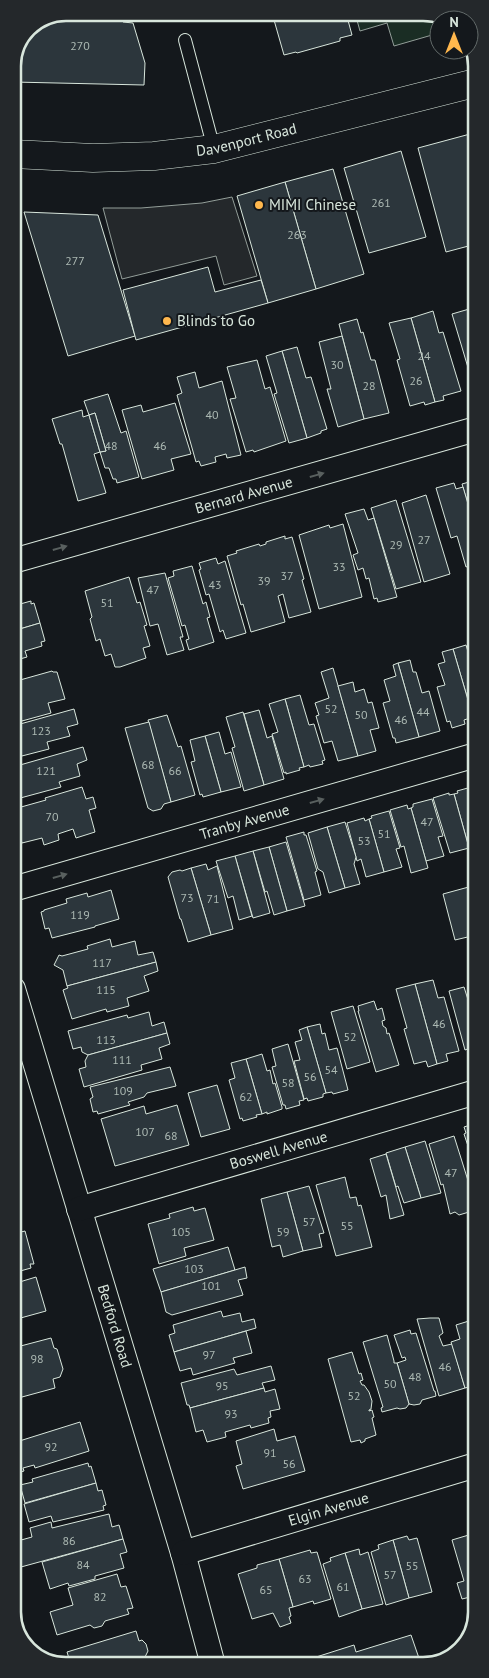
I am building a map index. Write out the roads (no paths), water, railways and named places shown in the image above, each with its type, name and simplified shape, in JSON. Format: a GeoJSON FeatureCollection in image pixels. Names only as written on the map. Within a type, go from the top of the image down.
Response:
{"type":"FeatureCollection","features":[{"type":"Feature","properties":{"kind":"main road","name":"Davenport Road"},"geometry":{"type":"LineString","coordinates":[[21,154],[94,158],[146,156],[214,149],[468,84]]}},
{"type":"Feature","properties":{"kind":"street","name":"Bernard Avenue"},"geometry":{"type":"LineString","coordinates":[[21,559],[468,432]]}},
{"type":"Feature","properties":{"kind":"street","name":"Tranby Avenue"},"geometry":{"type":"LineString","coordinates":[[21,887],[468,757]]}},
{"type":"Feature","properties":{"kind":"street","name":"Bedford Road"},"geometry":{"type":"LineString","coordinates":[[21,1016],[183,1553],[211,1657]]}},
{"type":"Feature","properties":{"kind":"street","name":"Boswell Avenue"},"geometry":{"type":"LineString","coordinates":[[79,1209],[468,1094]]}},
{"type":"Feature","properties":{"kind":"street","name":"Elgin Avenue"},"geometry":{"type":"LineString","coordinates":[[183,1553],[468,1467]]}},
{"type":"Feature","properties":{"kind":"lane"},"geometry":{"type":"LineString","coordinates":[[185,40],[214,149]]}},
{"type":"Feature","properties":{"kind":"place","name":"MIMI Chinese"},"geometry":{"type":"Point","coordinates":[259,205]}},
{"type":"Feature","properties":{"kind":"place","name":"Blinds to Go"},"geometry":{"type":"Point","coordinates":[167,321]}}]}
